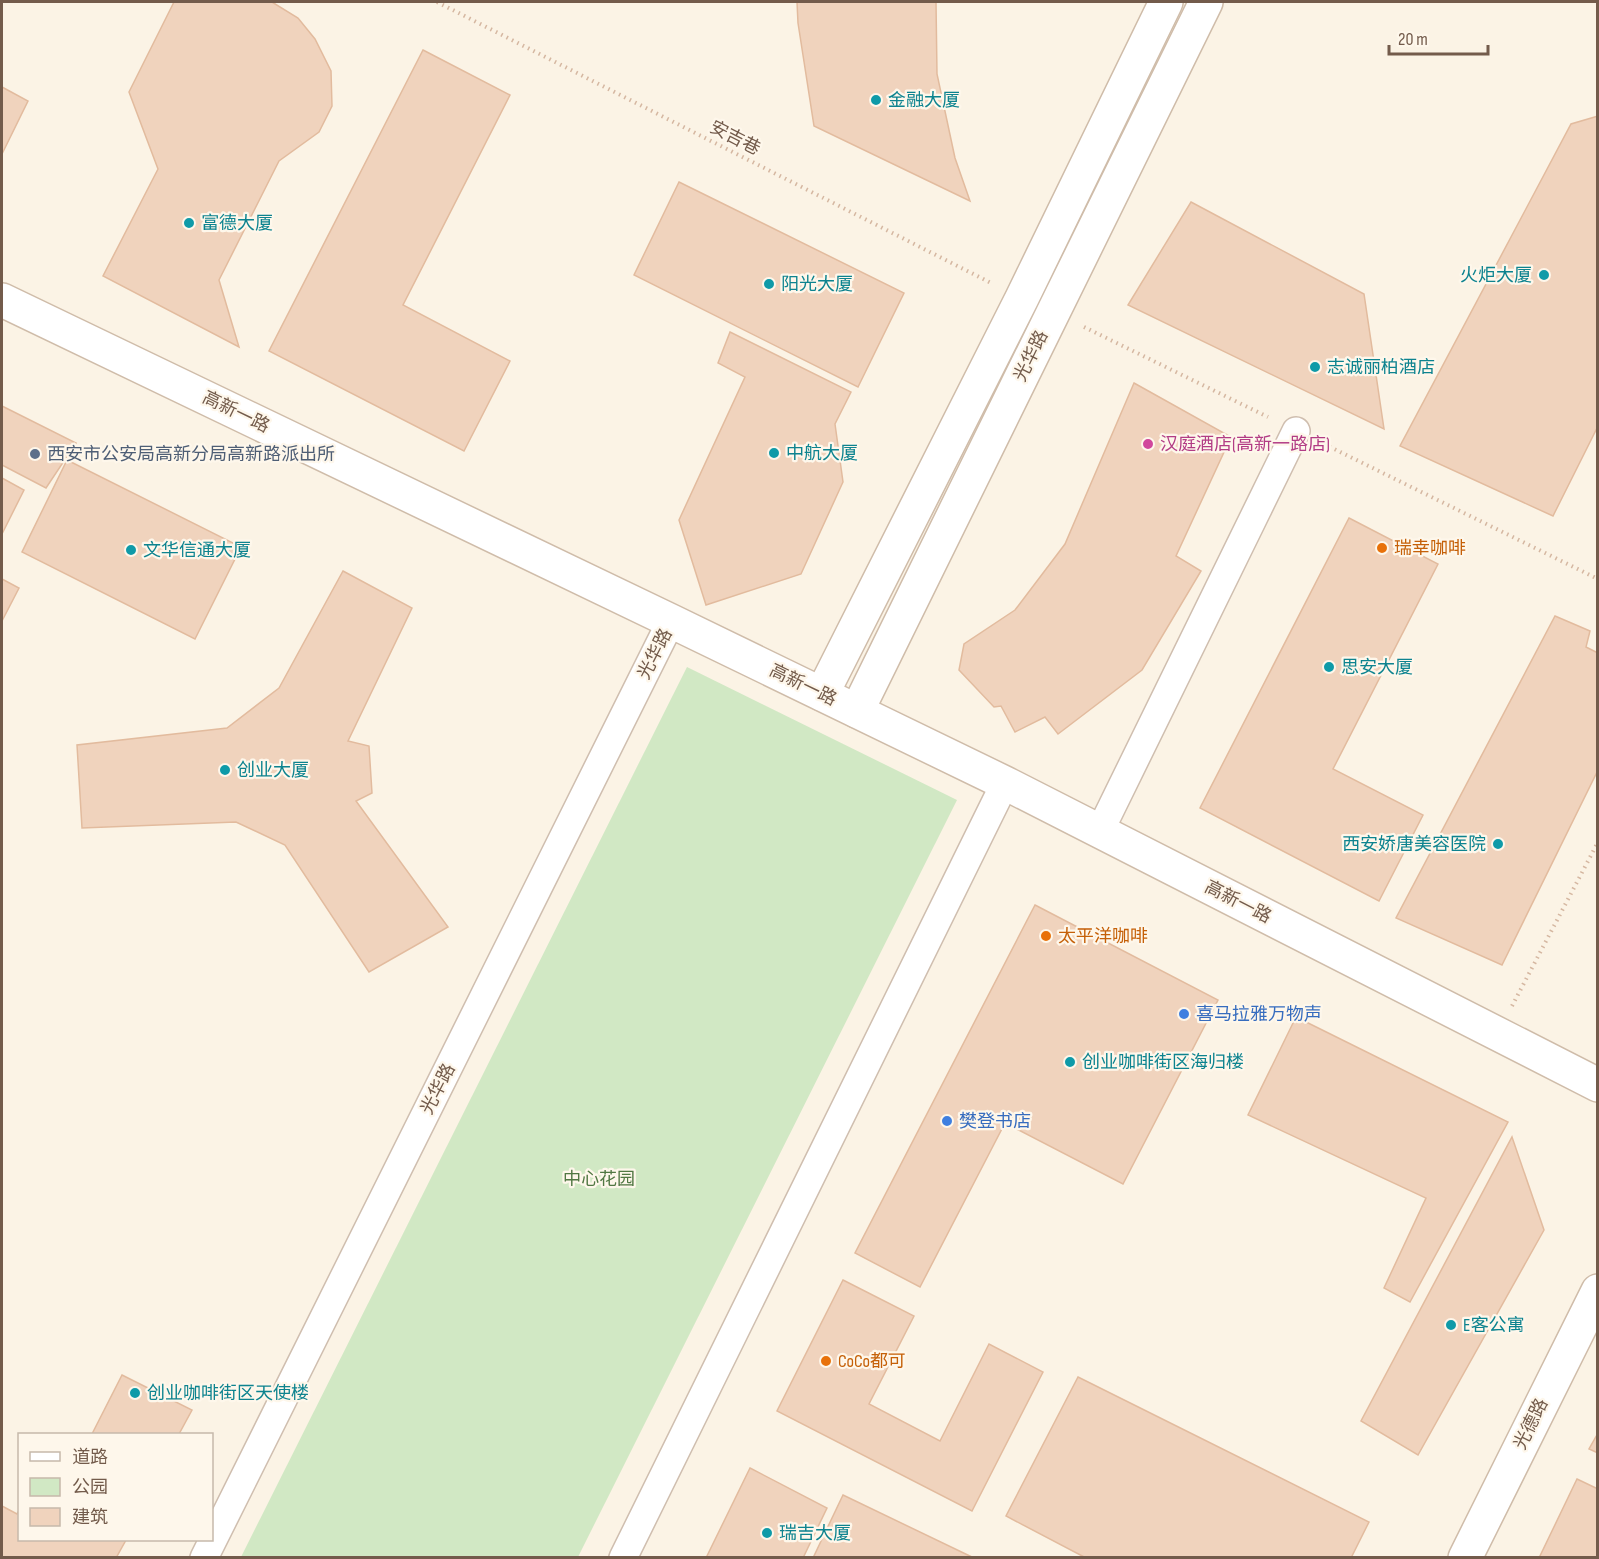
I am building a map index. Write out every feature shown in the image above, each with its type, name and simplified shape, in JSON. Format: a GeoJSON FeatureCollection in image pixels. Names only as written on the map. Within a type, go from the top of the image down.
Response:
{"type":"FeatureCollection","features":[{"type":"Feature","properties":{"kind":"street","name":"光华路"},"geometry":{"type":"LineString","coordinates":[[822,694],[1022,298],[1166,2]]}},
{"type":"Feature","properties":{"kind":"street","name":"光华路"},"geometry":{"type":"LineString","coordinates":[[857,711],[1206,2]]}},
{"type":"Feature","properties":{"kind":"street","name":"高新一路"},"geometry":{"type":"LineString","coordinates":[[2,300],[1005,783],[1598,1085]]}},
{"type":"Feature","properties":{"kind":"street"},"geometry":{"type":"LineString","coordinates":[[1100,831],[1296,431]]}},
{"type":"Feature","properties":{"kind":"street","name":"光华路"},"geometry":{"type":"LineString","coordinates":[[213,1539],[671,621]]}},
{"type":"Feature","properties":{"kind":"street"},"geometry":{"type":"LineString","coordinates":[[623,1557],[1005,783]]}},
{"type":"Feature","properties":{"kind":"street","name":"光德路"},"geometry":{"type":"LineString","coordinates":[[1466,1557],[1598,1291]]}},
{"type":"Feature","properties":{"kind":"street","name":"光华路"},"geometry":{"type":"LineString","coordinates":[[204,1557],[212,1541]]}},
{"type":"Feature","properties":{"kind":"path","name":"安吉巷"},"geometry":{"type":"LineString","coordinates":[[437,2],[1022,298]]}},
{"type":"Feature","properties":{"kind":"path"},"geometry":{"type":"LineString","coordinates":[[1497,1035],[1598,842]]}},
{"type":"Feature","properties":{"kind":"green space","name":"中心花园"},"geometry":{"type":"Polygon","coordinates":[[[687,667],[957,800],[578,1557],[241,1557],[687,667]]]}},
{"type":"Feature","properties":{"kind":"building","name":"富德大厦"},"geometry":{"type":"Polygon","coordinates":[[[174,2],[272,2],[298,18],[315,39],[331,71],[332,106],[319,132],[279,161],[219,280],[239,347],[103,276],[158,169],[129,92],[174,2]]]}},
{"type":"Feature","properties":{"kind":"building","name":"金融大厦"},"geometry":{"type":"Polygon","coordinates":[[[797,2],[936,2],[937,74],[955,158],[970,201],[814,126],[798,23],[797,2]]]}},
{"type":"Feature","properties":{"kind":"building"},"geometry":{"type":"Polygon","coordinates":[[[423,50],[510,95],[403,305],[510,361],[464,451],[269,351],[423,50]]]}},
{"type":"Feature","properties":{"kind":"building"},"geometry":{"type":"Polygon","coordinates":[[[2,87],[28,101],[2,154],[2,87]]]}},
{"type":"Feature","properties":{"kind":"building","name":"火炬大厦"},"geometry":{"type":"Polygon","coordinates":[[[1598,116],[1598,426],[1553,516],[1400,446],[1571,124],[1598,116]]]}},
{"type":"Feature","properties":{"kind":"building","name":"阳光大厦"},"geometry":{"type":"Polygon","coordinates":[[[679,182],[904,293],[858,387],[634,275],[679,182]]]}},
{"type":"Feature","properties":{"kind":"building","name":"志诚丽柏酒店"},"geometry":{"type":"Polygon","coordinates":[[[1191,202],[1364,294],[1384,429],[1128,305],[1191,202]]]}},
{"type":"Feature","properties":{"kind":"building","name":"中航大厦"},"geometry":{"type":"Polygon","coordinates":[[[730,332],[851,392],[835,424],[843,482],[801,574],[706,605],[679,520],[745,377],[718,363],[730,332]]]}},
{"type":"Feature","properties":{"kind":"building"},"geometry":{"type":"Polygon","coordinates":[[[1134,383],[1231,437],[1176,556],[1201,571],[1142,670],[1058,734],[1045,717],[1015,732],[1001,706],[994,707],[959,670],[964,644],[1015,610],[1065,544],[1134,383]]]}},
{"type":"Feature","properties":{"kind":"building","name":"西安市公安局高新分局高新路派出所"},"geometry":{"type":"Polygon","coordinates":[[[2,406],[76,443],[46,488],[2,465],[2,406]]]}},
{"type":"Feature","properties":{"kind":"building","name":"文华信通大厦"},"geometry":{"type":"Polygon","coordinates":[[[67,460],[241,547],[195,639],[22,552],[67,460]]]}},
{"type":"Feature","properties":{"kind":"building"},"geometry":{"type":"Polygon","coordinates":[[[2,478],[24,490],[2,534],[2,478]]]}},
{"type":"Feature","properties":{"kind":"building","name":"思安大厦"},"geometry":{"type":"Polygon","coordinates":[[[1349,518],[1438,564],[1333,769],[1423,815],[1379,901],[1200,808],[1349,518]]]}},
{"type":"Feature","properties":{"kind":"building","name":"创业大厦"},"geometry":{"type":"Polygon","coordinates":[[[343,571],[412,608],[348,741],[369,746],[372,793],[356,801],[448,927],[369,972],[285,845],[236,822],[82,828],[77,745],[227,728],[279,688],[343,571]]]}},
{"type":"Feature","properties":{"kind":"building"},"geometry":{"type":"Polygon","coordinates":[[[2,579],[19,588],[2,621],[2,579]]]}},
{"type":"Feature","properties":{"kind":"building","name":"西安娇唐美容医院"},"geometry":{"type":"Polygon","coordinates":[[[1555,616],[1590,631],[1586,647],[1598,653],[1598,770],[1502,965],[1396,918],[1555,616]]]}},
{"type":"Feature","properties":{"kind":"building","name":"创业咖啡街区海归楼"},"geometry":{"type":"Polygon","coordinates":[[[1035,905],[1218,1000],[1123,1184],[1005,1123],[920,1287],[855,1253],[1035,905]]]}},
{"type":"Feature","properties":{"kind":"building"},"geometry":{"type":"Polygon","coordinates":[[[1296,1017],[1508,1122],[1410,1302],[1384,1288],[1426,1198],[1248,1115],[1296,1017]]]}},
{"type":"Feature","properties":{"kind":"building","name":"E客公寓"},"geometry":{"type":"Polygon","coordinates":[[[1512,1137],[1544,1230],[1418,1455],[1361,1421],[1512,1137]]]}},
{"type":"Feature","properties":{"kind":"building"},"geometry":{"type":"Polygon","coordinates":[[[843,1280],[914,1316],[869,1404],[940,1441],[989,1344],[1043,1372],[972,1511],[777,1411],[843,1280]]]}},
{"type":"Feature","properties":{"kind":"building","name":"创业咖啡街区天使楼"},"geometry":{"type":"Polygon","coordinates":[[[122,1375],[192,1410],[180,1433],[93,1433],[122,1375]]]}},
{"type":"Feature","properties":{"kind":"building"},"geometry":{"type":"Polygon","coordinates":[[[1078,1377],[1369,1522],[1351,1558],[1086,1558],[1006,1516],[1078,1377]]]}},
{"type":"Feature","properties":{"kind":"building"},"geometry":{"type":"Polygon","coordinates":[[[1598,1433],[1598,1453],[1589,1449],[1598,1433]]]}},
{"type":"Feature","properties":{"kind":"building","name":"瑞吉大厦"},"geometry":{"type":"Polygon","coordinates":[[[750,1468],[827,1508],[803,1558],[706,1558],[750,1468]]]}},
{"type":"Feature","properties":{"kind":"building"},"geometry":{"type":"Polygon","coordinates":[[[1577,1479],[1598,1489],[1598,1558],[1539,1558],[1577,1479]]]}},
{"type":"Feature","properties":{"kind":"building"},"geometry":{"type":"Polygon","coordinates":[[[843,1495],[974,1558],[813,1558],[843,1495]]]}},
{"type":"Feature","properties":{"kind":"building"},"geometry":{"type":"Polygon","coordinates":[[[2,1506],[17,1514],[18,1512],[18,1541],[125,1541],[116,1558],[2,1558],[2,1506]]]}},
{"type":"Feature","properties":{"kind":"place","name":"金融大厦"},"geometry":{"type":"Point","coordinates":[876,100]}},
{"type":"Feature","properties":{"kind":"place","name":"富德大厦"},"geometry":{"type":"Point","coordinates":[189,223]}},
{"type":"Feature","properties":{"kind":"place","name":"火炬大厦"},"geometry":{"type":"Point","coordinates":[1544,275]}},
{"type":"Feature","properties":{"kind":"place","name":"阳光大厦"},"geometry":{"type":"Point","coordinates":[769,284]}},
{"type":"Feature","properties":{"kind":"place","name":"志诚丽柏酒店"},"geometry":{"type":"Point","coordinates":[1315,367]}},
{"type":"Feature","properties":{"kind":"place","name":"汉庭酒店(高新一路店)"},"geometry":{"type":"Point","coordinates":[1148,444]}},
{"type":"Feature","properties":{"kind":"place","name":"中航大厦"},"geometry":{"type":"Point","coordinates":[774,453]}},
{"type":"Feature","properties":{"kind":"place","name":"西安市公安局高新分局高新路派出所"},"geometry":{"type":"Point","coordinates":[35,454]}},
{"type":"Feature","properties":{"kind":"place","name":"瑞幸咖啡"},"geometry":{"type":"Point","coordinates":[1382,548]}},
{"type":"Feature","properties":{"kind":"place","name":"文华信通大厦"},"geometry":{"type":"Point","coordinates":[131,550]}},
{"type":"Feature","properties":{"kind":"place","name":"思安大厦"},"geometry":{"type":"Point","coordinates":[1329,667]}},
{"type":"Feature","properties":{"kind":"place","name":"创业大厦"},"geometry":{"type":"Point","coordinates":[225,770]}},
{"type":"Feature","properties":{"kind":"place","name":"西安娇唐美容医院"},"geometry":{"type":"Point","coordinates":[1498,844]}},
{"type":"Feature","properties":{"kind":"place","name":"太平洋咖啡"},"geometry":{"type":"Point","coordinates":[1046,936]}},
{"type":"Feature","properties":{"kind":"place","name":"喜马拉雅万物声"},"geometry":{"type":"Point","coordinates":[1184,1014]}},
{"type":"Feature","properties":{"kind":"place","name":"创业咖啡街区海归楼"},"geometry":{"type":"Point","coordinates":[1070,1062]}},
{"type":"Feature","properties":{"kind":"place","name":"樊登书店"},"geometry":{"type":"Point","coordinates":[947,1121]}},
{"type":"Feature","properties":{"kind":"place","name":"E客公寓"},"geometry":{"type":"Point","coordinates":[1451,1325]}},
{"type":"Feature","properties":{"kind":"place","name":"CoCo都可"},"geometry":{"type":"Point","coordinates":[826,1361]}},
{"type":"Feature","properties":{"kind":"place","name":"创业咖啡街区天使楼"},"geometry":{"type":"Point","coordinates":[135,1393]}},
{"type":"Feature","properties":{"kind":"place","name":"瑞吉大厦"},"geometry":{"type":"Point","coordinates":[767,1533]}}]}
